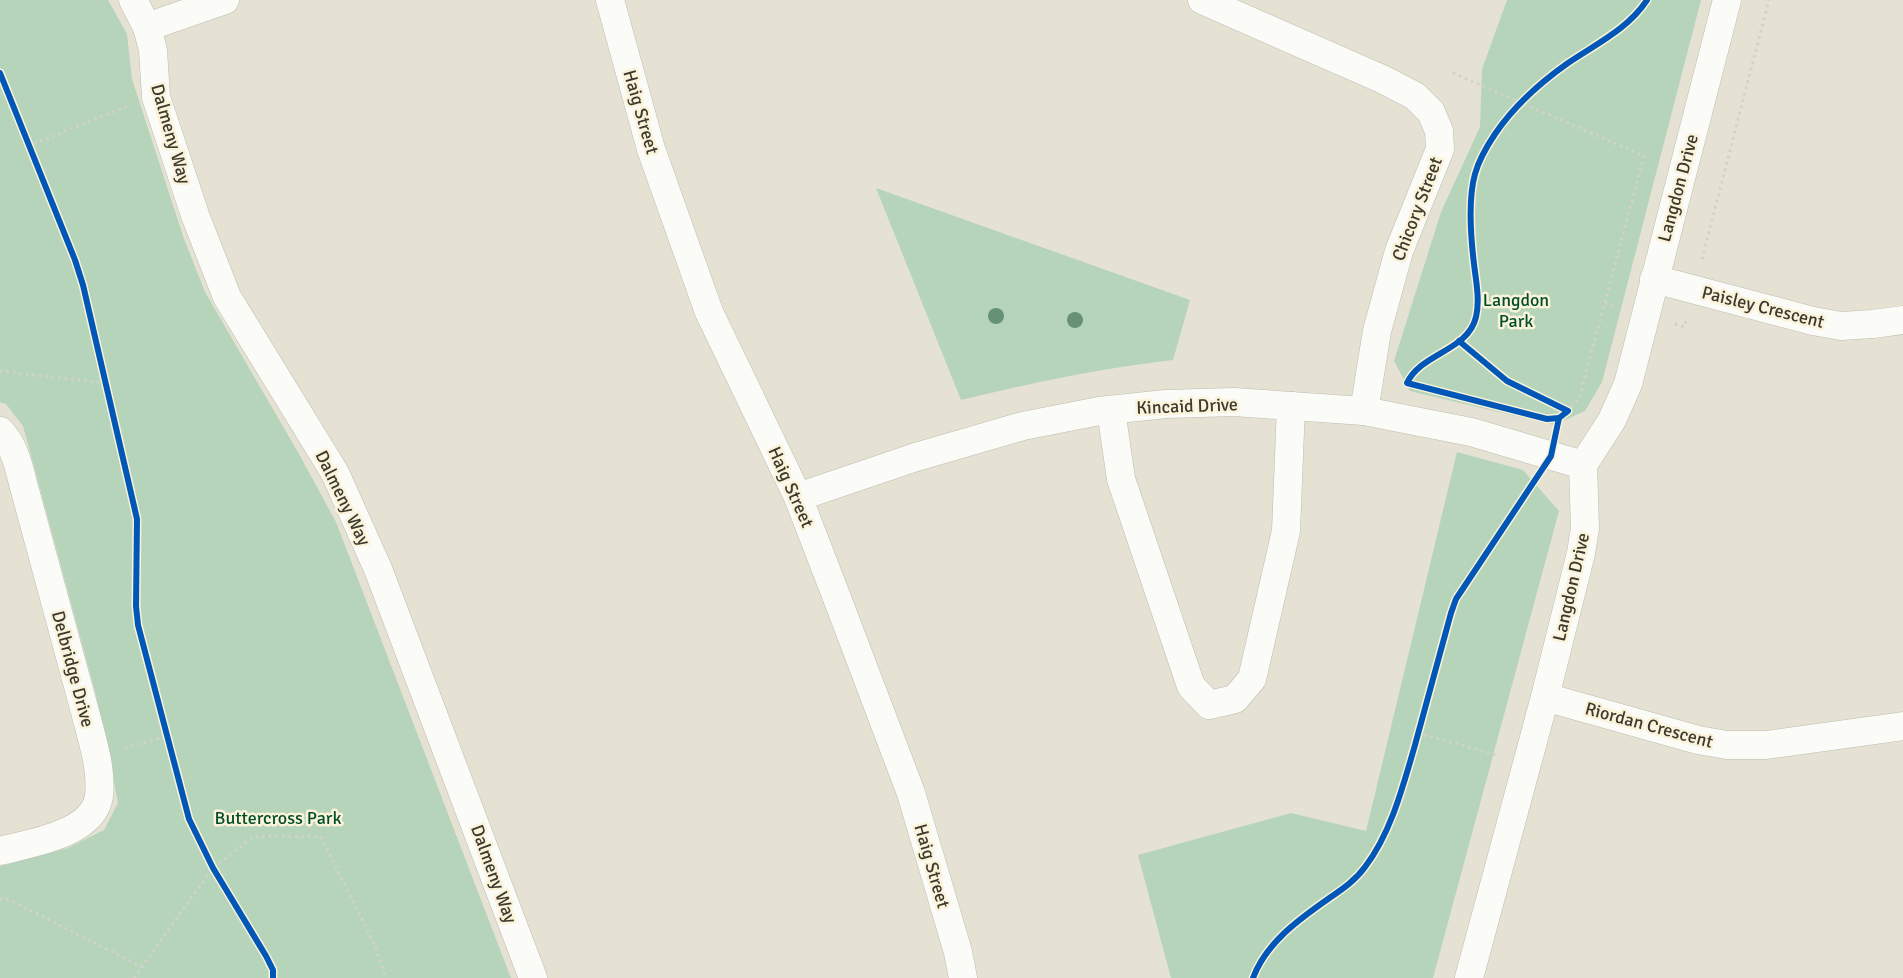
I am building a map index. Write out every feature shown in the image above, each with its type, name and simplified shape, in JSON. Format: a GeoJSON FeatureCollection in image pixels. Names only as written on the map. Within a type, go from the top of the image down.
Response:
{"type":"FeatureCollection","features":[{"type":"Feature","properties":{"kind":"street","name":"Dalmeny Way"},"geometry":{"type":"LineString","coordinates":[[133,0],[147,27],[153,50],[156,97],[195,215],[227,297],[335,473],[378,569],[533,978]]}},
{"type":"Feature","properties":{"kind":"street"},"geometry":{"type":"LineString","coordinates":[[147,27],[225,0]]}},
{"type":"Feature","properties":{"kind":"street","name":"Haig Street"},"geometry":{"type":"LineString","coordinates":[[610,0],[651,149],[709,312],[798,497],[911,793],[958,952],[963,978]]}},
{"type":"Feature","properties":{"kind":"street","name":"Chicory Street"},"geometry":{"type":"LineString","coordinates":[[1202,0],[1382,79],[1415,96],[1431,112],[1439,131],[1440,149],[1399,250],[1377,331],[1364,411]]}},
{"type":"Feature","properties":{"kind":"street","name":"Langdon Drive"},"geometry":{"type":"LineString","coordinates":[[1469,978],[1545,697],[1581,553],[1585,528],[1582,465],[1612,420],[1628,384],[1727,0]]}},
{"type":"Feature","properties":{"kind":"street","name":"Paisley Crescent"},"geometry":{"type":"LineString","coordinates":[[1654,279],[1813,321],[1841,326],[1903,320]]}},
{"type":"Feature","properties":{"kind":"street","name":"Kincaid Drive"},"geometry":{"type":"LineString","coordinates":[[798,497],[916,457],[1023,426],[1111,410],[1166,404],[1234,402],[1364,411],[1471,432],[1582,465]]}},
{"type":"Feature","properties":{"kind":"street"},"geometry":{"type":"LineString","coordinates":[[1111,410],[1121,479],[1191,686],[1209,705],[1235,700],[1252,679],[1286,531],[1290,406]]}},
{"type":"Feature","properties":{"kind":"street","name":"Delbridge Drive"},"geometry":{"type":"LineString","coordinates":[[0,431],[5,436],[16,458],[96,756],[99,780],[99,797],[94,810],[84,823],[58,835],[0,851]]}},
{"type":"Feature","properties":{"kind":"street","name":"Riordan Crescent"},"geometry":{"type":"LineString","coordinates":[[1545,697],[1698,740],[1727,745],[1766,745],[1903,726]]}},
{"type":"Feature","properties":{"kind":"path"},"geometry":{"type":"LineString","coordinates":[[1453,73],[1520,104],[1644,156],[1579,400],[1559,418],[1551,456]]}},
{"type":"Feature","properties":{"kind":"path"},"geometry":{"type":"LineString","coordinates":[[28,146],[130,105],[156,97]]}},
{"type":"Feature","properties":{"kind":"path"},"geometry":{"type":"LineString","coordinates":[[1514,109],[1526,98]]}},
{"type":"Feature","properties":{"kind":"path"},"geometry":{"type":"LineString","coordinates":[[25,138],[32,155]]}},
{"type":"Feature","properties":{"kind":"path"},"geometry":{"type":"LineString","coordinates":[[0,371],[106,383]]}},
{"type":"Feature","properties":{"kind":"path"},"geometry":{"type":"LineString","coordinates":[[104,374],[108,393]]}},
{"type":"Feature","properties":{"kind":"path"},"geometry":{"type":"LineString","coordinates":[[1560,408],[1568,411]]}},
{"type":"Feature","properties":{"kind":"path"},"geometry":{"type":"LineString","coordinates":[[1416,742],[1420,724]]}},
{"type":"Feature","properties":{"kind":"path"},"geometry":{"type":"LineString","coordinates":[[165,727],[170,745]]}},
{"type":"Feature","properties":{"kind":"path"},"geometry":{"type":"LineString","coordinates":[[1418,733],[1527,763]]}},
{"type":"Feature","properties":{"kind":"path"},"geometry":{"type":"LineString","coordinates":[[96,756],[168,736]]}},
{"type":"Feature","properties":{"kind":"path"},"geometry":{"type":"LineString","coordinates":[[134,978],[213,868],[249,840],[257,837],[321,837],[374,943],[386,978]]}},
{"type":"Feature","properties":{"kind":"path"},"geometry":{"type":"LineString","coordinates":[[209,860],[218,876]]}},
{"type":"Feature","properties":{"kind":"path"},"geometry":{"type":"LineString","coordinates":[[0,899],[10,900],[142,967]]}},
{"type":"Feature","properties":{"kind":"green space","name":"Buttercross Park"},"geometry":{"type":"Polygon","coordinates":[[[0,0],[108,0],[127,34],[132,79],[184,239],[205,292],[299,454],[336,522],[511,978],[0,978],[0,866],[68,848],[104,830],[118,803],[96,695],[23,426],[6,404],[0,402],[0,0]]]}},
{"type":"Feature","properties":{"kind":"green space","name":"Langdon Park"},"geometry":{"type":"Polygon","coordinates":[[[1507,0],[1701,0],[1602,382],[1585,411],[1554,425],[1410,391],[1394,361],[1441,212],[1480,127],[1482,69],[1507,0]]]}},
{"type":"Feature","properties":{"kind":"green space"},"geometry":{"type":"Polygon","coordinates":[[[876,188],[1190,300],[1173,360],[1119,367],[961,400],[876,188]]]}},
{"type":"Feature","properties":{"kind":"green space"},"geometry":{"type":"Polygon","coordinates":[[[1457,452],[1523,470],[1559,511],[1433,978],[1171,978],[1138,855],[1291,813],[1366,831],[1457,452]]]}},
{"type":"Feature","properties":{"kind":"cycle path"},"geometry":{"type":"LineString","coordinates":[[1459,341],[1507,381],[1568,411],[1559,418],[1547,419],[1407,383],[1423,365],[1464,337],[1476,317],[1478,297],[1471,231],[1471,195],[1477,168],[1489,143],[1519,104],[1538,86],[1568,63],[1621,28],[1647,0]]}},
{"type":"Feature","properties":{"kind":"cycle path"},"geometry":{"type":"LineString","coordinates":[[0,73],[75,260],[83,285],[137,519],[136,606],[138,625],[189,819],[213,868],[266,956],[273,970],[273,978]]}},
{"type":"Feature","properties":{"kind":"cycle path"},"geometry":{"type":"LineString","coordinates":[[1253,978],[1266,954],[1284,933],[1357,877],[1374,854],[1389,824],[1406,777],[1456,599],[1551,456],[1559,418]]}}]}
